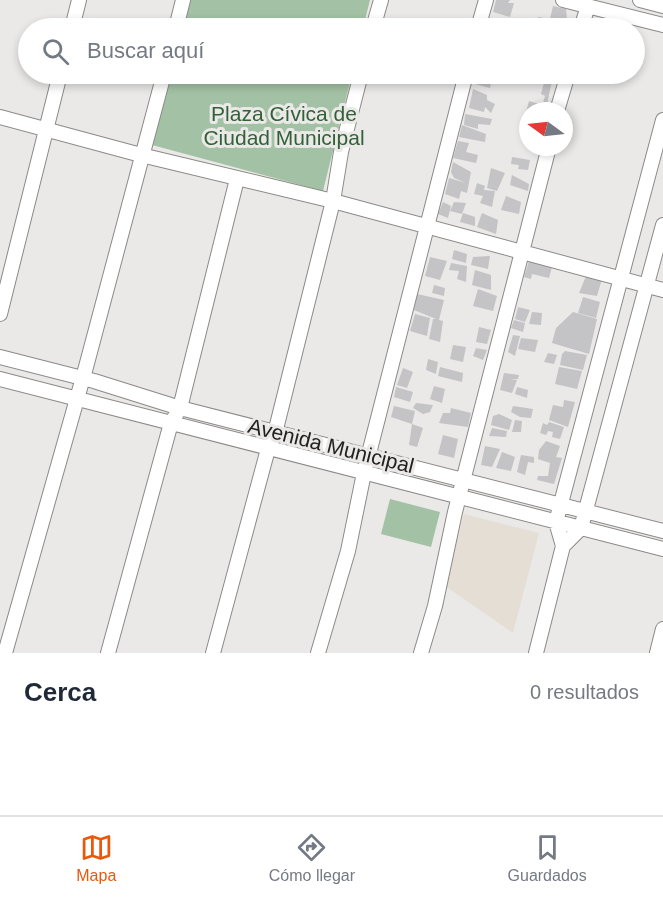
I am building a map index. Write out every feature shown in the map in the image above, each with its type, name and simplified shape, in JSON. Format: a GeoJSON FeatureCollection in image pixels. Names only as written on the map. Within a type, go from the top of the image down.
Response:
{"type":"FeatureCollection","features":[{"type":"Feature","properties":{"kind":"street"},"geometry":{"type":"LineString","coordinates":[[74,18],[79,0]]}},
{"type":"Feature","properties":{"kind":"street"},"geometry":{"type":"LineString","coordinates":[[178,18],[183,0]]}},
{"type":"Feature","properties":{"kind":"street"},"geometry":{"type":"LineString","coordinates":[[376,18],[381,0]]}},
{"type":"Feature","properties":{"kind":"street"},"geometry":{"type":"LineString","coordinates":[[481,18],[486,0]]}},
{"type":"Feature","properties":{"kind":"street"},"geometry":{"type":"LineString","coordinates":[[563,0],[635,18]]}},
{"type":"Feature","properties":{"kind":"street"},"geometry":{"type":"LineString","coordinates":[[640,0],[663,6]]}},
{"type":"Feature","properties":{"kind":"street"},"geometry":{"type":"LineString","coordinates":[[584,18],[588,6]]}},
{"type":"Feature","properties":{"kind":"street"},"geometry":{"type":"LineString","coordinates":[[645,20],[663,25]]}},
{"type":"Feature","properties":{"kind":"street"},"geometry":{"type":"LineString","coordinates":[[0,314],[57,84]]}},
{"type":"Feature","properties":{"kind":"street"},"geometry":{"type":"LineString","coordinates":[[6,653],[161,84]]}},
{"type":"Feature","properties":{"kind":"street"},"geometry":{"type":"LineString","coordinates":[[213,653],[268,449],[275,433],[333,201],[341,152],[358,84]]}},
{"type":"Feature","properties":{"kind":"street"},"geometry":{"type":"LineString","coordinates":[[318,653],[348,551],[364,473],[463,84]]}},
{"type":"Feature","properties":{"kind":"street"},"geometry":{"type":"LineString","coordinates":[[560,102],[565,84]]}},
{"type":"Feature","properties":{"kind":"street"},"geometry":{"type":"LineString","coordinates":[[0,117],[141,155],[333,201],[663,290]]}},
{"type":"Feature","properties":{"kind":"street"},"geometry":{"type":"LineString","coordinates":[[536,653],[563,546],[556,522],[663,120]]}},
{"type":"Feature","properties":{"kind":"street"},"geometry":{"type":"LineString","coordinates":[[421,653],[435,606],[460,497],[547,156]]}},
{"type":"Feature","properties":{"kind":"street"},"geometry":{"type":"LineString","coordinates":[[108,653],[171,423],[180,408],[237,179]]}},
{"type":"Feature","properties":{"kind":"street"},"geometry":{"type":"LineString","coordinates":[[563,546],[581,528],[663,225]]}},
{"type":"Feature","properties":{"kind":"street","name":"Avenida Municipal"},"geometry":{"type":"LineString","coordinates":[[0,357],[275,433],[663,531]]}},
{"type":"Feature","properties":{"kind":"street","name":"Avenida Municipal"},"geometry":{"type":"LineString","coordinates":[[0,380],[663,549]]}},
{"type":"Feature","properties":{"kind":"street"},"geometry":{"type":"LineString","coordinates":[[657,653],[663,629]]}},
{"type":"Feature","properties":{"kind":"shaded area"},"geometry":{"type":"Polygon","coordinates":[[[464,514],[539,533],[513,633],[445,586],[464,514]]]}},
{"type":"Feature","properties":{"kind":"green space"},"geometry":{"type":"Polygon","coordinates":[[[191,0],[370,0],[366,18],[186,18],[191,0]]]}},
{"type":"Feature","properties":{"kind":"green space","name":"Plaza Cívica de Ciudad Municipal"},"geometry":{"type":"Polygon","coordinates":[[[168,84],[350,84],[323,191],[152,145],[168,84]]]}},
{"type":"Feature","properties":{"kind":"green space"},"geometry":{"type":"Polygon","coordinates":[[[390,499],[440,512],[431,547],[381,534],[390,499]]]}},
{"type":"Feature","properties":{"kind":"building"},"geometry":{"type":"Polygon","coordinates":[[[496,0],[510,0],[508,3],[514,3],[510,17],[493,12],[496,0]]]}},
{"type":"Feature","properties":{"kind":"building"},"geometry":{"type":"Polygon","coordinates":[[[553,6],[566,9],[567,18],[550,18],[553,6]]]}},
{"type":"Feature","properties":{"kind":"building"},"geometry":{"type":"Polygon","coordinates":[[[475,84],[491,84],[490,88],[475,84]]]}},
{"type":"Feature","properties":{"kind":"building"},"geometry":{"type":"Polygon","coordinates":[[[544,84],[551,84],[547,102],[543,102],[545,96],[541,94],[544,84]]]}},
{"type":"Feature","properties":{"kind":"building"},"geometry":{"type":"Polygon","coordinates":[[[473,89],[487,95],[487,100],[495,104],[491,113],[485,107],[484,112],[469,108],[473,89]]]}},
{"type":"Feature","properties":{"kind":"building"},"geometry":{"type":"Polygon","coordinates":[[[465,114],[492,119],[490,125],[478,124],[478,129],[464,125],[465,114]]]}},
{"type":"Feature","properties":{"kind":"building"},"geometry":{"type":"Polygon","coordinates":[[[462,125],[486,134],[485,142],[459,137],[462,125]]]}},
{"type":"Feature","properties":{"kind":"building"},"geometry":{"type":"Polygon","coordinates":[[[458,141],[469,143],[466,152],[478,155],[476,163],[453,158],[458,141]]]}},
{"type":"Feature","properties":{"kind":"building"},"geometry":{"type":"Polygon","coordinates":[[[512,157],[530,160],[528,170],[518,169],[519,165],[511,164],[512,157]]]}},
{"type":"Feature","properties":{"kind":"building"},"geometry":{"type":"Polygon","coordinates":[[[453,162],[471,172],[467,193],[461,191],[459,199],[445,194],[449,178],[466,183],[454,178],[451,172],[453,162]]]}},
{"type":"Feature","properties":{"kind":"building"},"geometry":{"type":"Polygon","coordinates":[[[491,168],[505,173],[497,191],[487,188],[491,168]]]}},
{"type":"Feature","properties":{"kind":"building"},"geometry":{"type":"Polygon","coordinates":[[[512,175],[529,184],[528,191],[510,185],[512,175]]]}},
{"type":"Feature","properties":{"kind":"building"},"geometry":{"type":"Polygon","coordinates":[[[477,183],[485,186],[484,190],[495,191],[492,207],[480,203],[483,196],[474,194],[477,183]]]}},
{"type":"Feature","properties":{"kind":"building"},"geometry":{"type":"Polygon","coordinates":[[[506,196],[521,202],[519,214],[501,210],[506,196]]]}},
{"type":"Feature","properties":{"kind":"building"},"geometry":{"type":"Polygon","coordinates":[[[443,202],[451,206],[448,218],[438,214],[443,202]]]}},
{"type":"Feature","properties":{"kind":"building"},"geometry":{"type":"Polygon","coordinates":[[[454,202],[466,203],[462,214],[450,211],[454,202]]]}},
{"type":"Feature","properties":{"kind":"building"},"geometry":{"type":"Polygon","coordinates":[[[463,213],[475,217],[475,226],[460,222],[463,213]]]}},
{"type":"Feature","properties":{"kind":"building"},"geometry":{"type":"Polygon","coordinates":[[[482,213],[498,220],[496,234],[477,227],[482,213]]]}},
{"type":"Feature","properties":{"kind":"building"},"geometry":{"type":"Polygon","coordinates":[[[454,250],[467,254],[466,263],[452,259],[454,250]]]}},
{"type":"Feature","properties":{"kind":"building"},"geometry":{"type":"Polygon","coordinates":[[[490,256],[488,269],[471,265],[473,257],[490,256]]]}},
{"type":"Feature","properties":{"kind":"building"},"geometry":{"type":"Polygon","coordinates":[[[430,257],[447,261],[440,280],[425,276],[430,257]]]}},
{"type":"Feature","properties":{"kind":"building"},"geometry":{"type":"Polygon","coordinates":[[[529,261],[552,267],[549,278],[532,274],[531,279],[524,277],[529,261]]]}},
{"type":"Feature","properties":{"kind":"building"},"geometry":{"type":"Polygon","coordinates":[[[451,263],[467,266],[466,282],[457,279],[459,271],[449,270],[451,263]]]}},
{"type":"Feature","properties":{"kind":"building"},"geometry":{"type":"Polygon","coordinates":[[[475,270],[491,275],[491,290],[472,285],[475,270]]]}},
{"type":"Feature","properties":{"kind":"building"},"geometry":{"type":"Polygon","coordinates":[[[586,276],[602,279],[597,296],[579,293],[586,276]]]}},
{"type":"Feature","properties":{"kind":"building"},"geometry":{"type":"Polygon","coordinates":[[[434,285],[445,288],[444,296],[432,293],[434,285]]]}},
{"type":"Feature","properties":{"kind":"building"},"geometry":{"type":"Polygon","coordinates":[[[478,289],[497,296],[493,311],[473,306],[478,289]]]}},
{"type":"Feature","properties":{"kind":"building"},"geometry":{"type":"Polygon","coordinates":[[[417,294],[444,300],[439,320],[443,321],[440,342],[429,339],[433,319],[436,319],[414,310],[417,294]]]}},
{"type":"Feature","properties":{"kind":"building"},"geometry":{"type":"Polygon","coordinates":[[[583,297],[600,302],[596,318],[578,313],[583,297]]]}},
{"type":"Feature","properties":{"kind":"building"},"geometry":{"type":"Polygon","coordinates":[[[518,307],[530,310],[525,322],[515,319],[518,307]]]}},
{"type":"Feature","properties":{"kind":"building"},"geometry":{"type":"Polygon","coordinates":[[[532,312],[542,313],[541,325],[529,324],[532,312]]]}},
{"type":"Feature","properties":{"kind":"building"},"geometry":{"type":"Polygon","coordinates":[[[573,312],[597,319],[589,354],[552,343],[556,328],[573,312]]]}},
{"type":"Feature","properties":{"kind":"building"},"geometry":{"type":"Polygon","coordinates":[[[415,314],[430,318],[427,336],[410,331],[415,314]]]}},
{"type":"Feature","properties":{"kind":"building"},"geometry":{"type":"Polygon","coordinates":[[[514,320],[525,323],[523,332],[511,328],[514,320]]]}},
{"type":"Feature","properties":{"kind":"building"},"geometry":{"type":"Polygon","coordinates":[[[479,327],[491,330],[487,344],[476,342],[479,327]]]}},
{"type":"Feature","properties":{"kind":"building"},"geometry":{"type":"Polygon","coordinates":[[[513,335],[520,336],[515,356],[508,352],[513,335]]]}},
{"type":"Feature","properties":{"kind":"building"},"geometry":{"type":"Polygon","coordinates":[[[521,338],[538,340],[535,352],[518,349],[521,338]]]}},
{"type":"Feature","properties":{"kind":"building"},"geometry":{"type":"Polygon","coordinates":[[[453,345],[466,347],[463,362],[450,359],[453,345]]]}},
{"type":"Feature","properties":{"kind":"building"},"geometry":{"type":"Polygon","coordinates":[[[476,348],[487,350],[483,360],[473,356],[476,348]]]}},
{"type":"Feature","properties":{"kind":"building"},"geometry":{"type":"Polygon","coordinates":[[[565,351],[587,355],[583,370],[560,365],[562,354],[565,351]]]}},
{"type":"Feature","properties":{"kind":"building"},"geometry":{"type":"Polygon","coordinates":[[[548,353],[557,355],[554,364],[544,362],[548,353]]]}},
{"type":"Feature","properties":{"kind":"building"},"geometry":{"type":"Polygon","coordinates":[[[428,359],[438,362],[436,374],[426,370],[428,359]]]}},
{"type":"Feature","properties":{"kind":"building"},"geometry":{"type":"Polygon","coordinates":[[[440,367],[463,373],[462,382],[438,376],[440,367]]]}},
{"type":"Feature","properties":{"kind":"building"},"geometry":{"type":"Polygon","coordinates":[[[559,367],[582,371],[577,389],[555,384],[559,367]]]}},
{"type":"Feature","properties":{"kind":"building"},"geometry":{"type":"Polygon","coordinates":[[[403,368],[413,372],[407,388],[397,385],[403,368]]]}},
{"type":"Feature","properties":{"kind":"building"},"geometry":{"type":"Polygon","coordinates":[[[504,373],[519,375],[518,379],[510,380],[517,380],[512,393],[500,390],[504,373]]]}},
{"type":"Feature","properties":{"kind":"building"},"geometry":{"type":"Polygon","coordinates":[[[434,386],[445,389],[442,403],[430,399],[434,386]]]}},
{"type":"Feature","properties":{"kind":"building"},"geometry":{"type":"Polygon","coordinates":[[[396,387],[413,392],[410,402],[394,397],[396,387]]]}},
{"type":"Feature","properties":{"kind":"building"},"geometry":{"type":"Polygon","coordinates":[[[517,387],[528,390],[527,398],[515,394],[517,387]]]}},
{"type":"Feature","properties":{"kind":"building"},"geometry":{"type":"Polygon","coordinates":[[[564,400],[575,402],[568,427],[549,420],[553,405],[563,407],[564,400]]]}},
{"type":"Feature","properties":{"kind":"building"},"geometry":{"type":"Polygon","coordinates":[[[416,403],[433,405],[430,412],[423,414],[413,408],[416,403]]]}},
{"type":"Feature","properties":{"kind":"building"},"geometry":{"type":"Polygon","coordinates":[[[394,406],[415,411],[412,424],[391,417],[394,406]]]}},
{"type":"Feature","properties":{"kind":"building"},"geometry":{"type":"Polygon","coordinates":[[[513,406],[533,409],[531,418],[520,417],[511,412],[513,406]]]}},
{"type":"Feature","properties":{"kind":"building"},"geometry":{"type":"Polygon","coordinates":[[[451,408],[471,413],[468,427],[439,423],[443,413],[450,413],[451,408]]]}},
{"type":"Feature","properties":{"kind":"building"},"geometry":{"type":"Polygon","coordinates":[[[499,414],[512,420],[509,430],[491,425],[493,416],[499,414]]]}},
{"type":"Feature","properties":{"kind":"building"},"geometry":{"type":"Polygon","coordinates":[[[515,420],[522,421],[521,432],[512,432],[515,420]]]}},
{"type":"Feature","properties":{"kind":"building"},"geometry":{"type":"Polygon","coordinates":[[[549,422],[564,427],[560,439],[552,437],[553,432],[548,431],[546,435],[540,433],[543,423],[547,425],[549,422]]]}},
{"type":"Feature","properties":{"kind":"building"},"geometry":{"type":"Polygon","coordinates":[[[412,424],[423,428],[417,447],[409,445],[412,424]]]}},
{"type":"Feature","properties":{"kind":"building"},"geometry":{"type":"Polygon","coordinates":[[[492,428],[507,431],[506,437],[489,436],[492,428]]]}},
{"type":"Feature","properties":{"kind":"building"},"geometry":{"type":"Polygon","coordinates":[[[443,435],[458,439],[454,458],[438,454],[443,435]]]}},
{"type":"Feature","properties":{"kind":"building"},"geometry":{"type":"Polygon","coordinates":[[[546,441],[560,446],[556,457],[562,458],[554,484],[537,480],[538,476],[548,476],[550,463],[538,459],[539,450],[546,441]]]}},
{"type":"Feature","properties":{"kind":"building"},"geometry":{"type":"Polygon","coordinates":[[[485,446],[500,449],[492,467],[481,465],[485,446]]]}},
{"type":"Feature","properties":{"kind":"building"},"geometry":{"type":"Polygon","coordinates":[[[502,452],[515,457],[511,471],[496,468],[502,452]]]}},
{"type":"Feature","properties":{"kind":"building"},"geometry":{"type":"Polygon","coordinates":[[[521,455],[534,457],[534,463],[528,462],[525,475],[517,472],[521,455]]]}}]}
